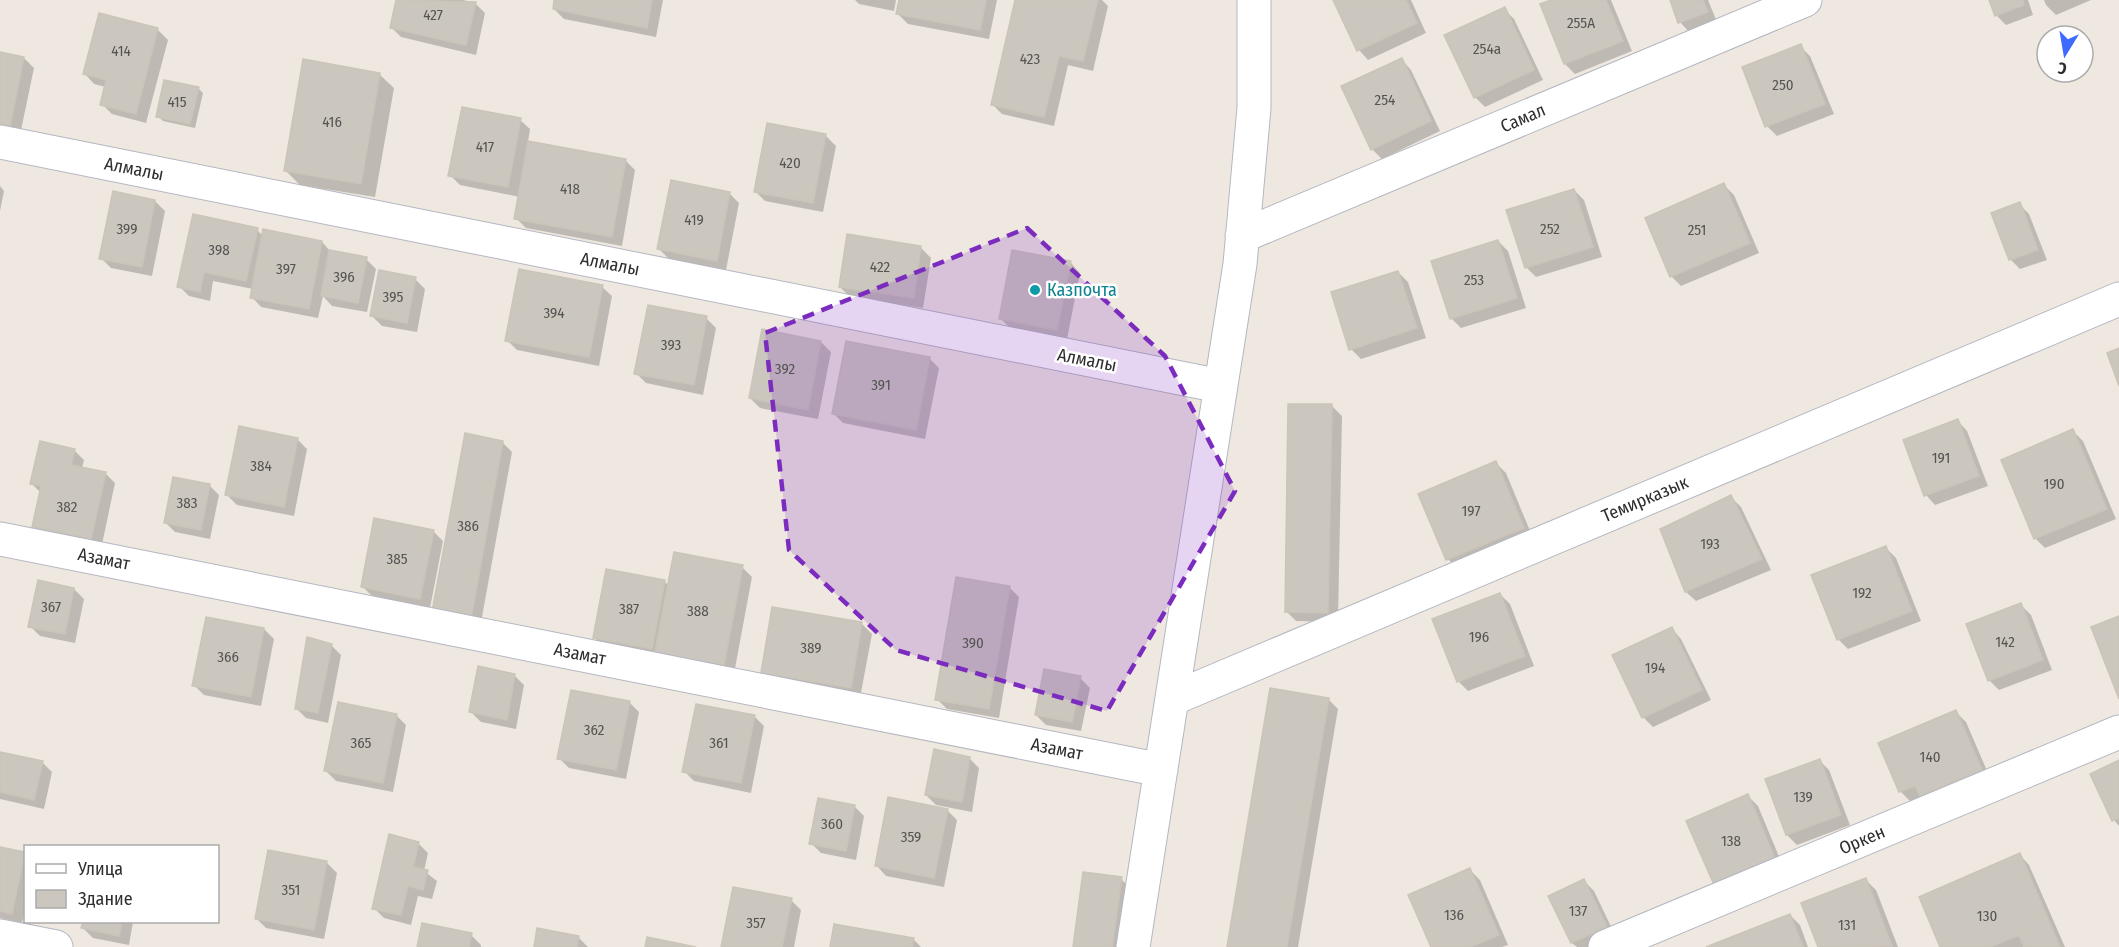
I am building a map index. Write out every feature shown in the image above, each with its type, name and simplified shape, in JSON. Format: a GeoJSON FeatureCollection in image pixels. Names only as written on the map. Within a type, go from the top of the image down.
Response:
{"type":"FeatureCollection","features":[{"type":"Feature","properties":{"kind":"street"},"geometry":{"type":"LineString","coordinates":[[1133,947],[1240,264],[1254,108],[1254,0]]}},
{"type":"Feature","properties":{"kind":"street","name":"Самал"},"geometry":{"type":"LineString","coordinates":[[1242,236],[1805,0]]}},
{"type":"Feature","properties":{"kind":"street","name":"Алмалы"},"geometry":{"type":"LineString","coordinates":[[0,142],[1220,386]]}},
{"type":"Feature","properties":{"kind":"street","name":"Темирказык"},"geometry":{"type":"LineString","coordinates":[[1172,699],[2119,300]]}},
{"type":"Feature","properties":{"kind":"street","name":"Азамат"},"geometry":{"type":"LineString","coordinates":[[0,539],[1161,770]]}},
{"type":"Feature","properties":{"kind":"street","name":"Оркен"},"geometry":{"type":"LineString","coordinates":[[1605,947],[2119,732]]}},
{"type":"Feature","properties":{"kind":"street"},"geometry":{"type":"LineString","coordinates":[[0,936],[56,947]]}},
{"type":"Feature","properties":{"kind":"highlighted area"},"geometry":{"type":"Polygon","coordinates":[[[1027,228],[1165,356],[1235,491],[1107,711],[896,650],[789,550],[765,333],[1027,228]]]}},
{"type":"Feature","properties":{"kind":"building"},"geometry":{"type":"Polygon","coordinates":[[[396,0],[476,2],[466,45],[390,28],[396,0]]]}},
{"type":"Feature","properties":{"kind":"building"},"geometry":{"type":"Polygon","coordinates":[[[554,0],[652,0],[647,28],[553,9],[554,0]]]}},
{"type":"Feature","properties":{"kind":"building"},"geometry":{"type":"Polygon","coordinates":[[[899,0],[986,0],[980,30],[896,14],[899,0]]]}},
{"type":"Feature","properties":{"kind":"building"},"geometry":{"type":"Polygon","coordinates":[[[1015,0],[1098,0],[1083,61],[1059,56],[1044,117],[991,105],[1015,0]]]}},
{"type":"Feature","properties":{"kind":"building"},"geometry":{"type":"Polygon","coordinates":[[[1333,0],[1406,0],[1417,23],[1357,51],[1333,0]]]}},
{"type":"Feature","properties":{"kind":"building"},"geometry":{"type":"Polygon","coordinates":[[[1551,0],[1606,0],[1623,41],[1564,64],[1540,4],[1551,0]]]}},
{"type":"Feature","properties":{"kind":"building"},"geometry":{"type":"Polygon","coordinates":[[[1670,0],[1703,0],[1708,12],[1678,23],[1670,0]]]}},
{"type":"Feature","properties":{"kind":"building"},"geometry":{"type":"Polygon","coordinates":[[[1989,0],[2023,0],[2024,5],[1995,16],[1989,0]]]}},
{"type":"Feature","properties":{"kind":"building"},"geometry":{"type":"Polygon","coordinates":[[[1505,7],[1534,70],[1474,98],[1444,35],[1505,7]]]}},
{"type":"Feature","properties":{"kind":"building"},"geometry":{"type":"Polygon","coordinates":[[[99,13],[158,28],[136,114],[100,105],[106,80],[83,74],[99,13]]]}},
{"type":"Feature","properties":{"kind":"building"},"geometry":{"type":"Polygon","coordinates":[[[1801,44],[1825,104],[1765,127],[1742,67],[1801,44]]]}},
{"type":"Feature","properties":{"kind":"building"},"geometry":{"type":"Polygon","coordinates":[[[0,52],[24,57],[10,126],[0,124],[0,52]]]}},
{"type":"Feature","properties":{"kind":"building"},"geometry":{"type":"Polygon","coordinates":[[[1402,58],[1431,121],[1371,150],[1341,86],[1402,58]]]}},
{"type":"Feature","properties":{"kind":"building"},"geometry":{"type":"Polygon","coordinates":[[[303,59],[380,73],[361,184],[284,171],[303,59]]]}},
{"type":"Feature","properties":{"kind":"building"},"geometry":{"type":"Polygon","coordinates":[[[164,80],[199,87],[190,124],[156,117],[164,80]]]}},
{"type":"Feature","properties":{"kind":"building"},"geometry":{"type":"Polygon","coordinates":[[[462,107],[521,118],[508,187],[448,176],[462,107]]]}},
{"type":"Feature","properties":{"kind":"building"},"geometry":{"type":"Polygon","coordinates":[[[767,123],[826,134],[813,203],[754,192],[767,123]]]}},
{"type":"Feature","properties":{"kind":"building"},"geometry":{"type":"Polygon","coordinates":[[[528,141],[626,159],[612,237],[514,219],[528,141]]]}},
{"type":"Feature","properties":{"kind":"building"},"geometry":{"type":"Polygon","coordinates":[[[671,180],[730,192],[717,261],[657,249],[671,180]]]}},
{"type":"Feature","properties":{"kind":"building"},"geometry":{"type":"Polygon","coordinates":[[[1724,183],[1750,243],[1670,277],[1645,218],[1724,183]]]}},
{"type":"Feature","properties":{"kind":"building"},"geometry":{"type":"Polygon","coordinates":[[[1574,189],[1593,247],[1525,268],[1506,210],[1574,189]]]}},
{"type":"Feature","properties":{"kind":"building"},"geometry":{"type":"Polygon","coordinates":[[[113,191],[155,200],[142,267],[99,259],[113,191]]]}},
{"type":"Feature","properties":{"kind":"building"},"geometry":{"type":"Polygon","coordinates":[[[2020,202],[2038,250],[2009,260],[1991,213],[2020,202]]]}},
{"type":"Feature","properties":{"kind":"building"},"geometry":{"type":"Polygon","coordinates":[[[193,214],[258,228],[246,281],[204,272],[200,292],[177,287],[193,214]]]}},
{"type":"Feature","properties":{"kind":"building"},"geometry":{"type":"Polygon","coordinates":[[[263,229],[322,241],[309,309],[250,298],[263,229]]]}},
{"type":"Feature","properties":{"kind":"building"},"geometry":{"type":"Polygon","coordinates":[[[847,234],[921,246],[914,298],[839,287],[847,234]]]}},
{"type":"Feature","properties":{"kind":"building"},"geometry":{"type":"Polygon","coordinates":[[[1498,240],[1517,298],[1450,319],[1431,261],[1498,240]]]}},
{"type":"Feature","properties":{"kind":"building"},"geometry":{"type":"Polygon","coordinates":[[[329,250],[367,257],[358,303],[321,296],[329,250]]]}},
{"type":"Feature","properties":{"kind":"building","name":"Казпочта"},"geometry":{"type":"Polygon","coordinates":[[[1012,250],[1071,261],[1057,330],[999,319],[1012,250]]]}},
{"type":"Feature","properties":{"kind":"building"},"geometry":{"type":"Polygon","coordinates":[[[519,269],[603,285],[589,357],[505,341],[519,269]]]}},
{"type":"Feature","properties":{"kind":"building"},"geometry":{"type":"Polygon","coordinates":[[[379,270],[416,277],[407,323],[370,316],[379,270]]]}},
{"type":"Feature","properties":{"kind":"building"},"geometry":{"type":"Polygon","coordinates":[[[1398,271],[1417,328],[1349,350],[1331,292],[1398,271]]]}},
{"type":"Feature","properties":{"kind":"building"},"geometry":{"type":"Polygon","coordinates":[[[648,305],[707,316],[694,385],[634,374],[648,305]]]}},
{"type":"Feature","properties":{"kind":"building"},"geometry":{"type":"Polygon","coordinates":[[[762,329],[821,341],[808,410],[749,398],[762,329]]]}},
{"type":"Feature","properties":{"kind":"building"},"geometry":{"type":"Polygon","coordinates":[[[846,341],[930,357],[916,430],[832,414],[846,341]]]}},
{"type":"Feature","properties":{"kind":"building"},"geometry":{"type":"Polygon","coordinates":[[[2119,348],[2119,386],[2107,353],[2119,348]]]}},
{"type":"Feature","properties":{"kind":"building"},"geometry":{"type":"Polygon","coordinates":[[[1288,404],[1332,404],[1328,613],[1285,612],[1288,404]]]}},
{"type":"Feature","properties":{"kind":"building"},"geometry":{"type":"Polygon","coordinates":[[[1958,419],[1979,476],[1924,496],[1903,440],[1958,419]]]}},
{"type":"Feature","properties":{"kind":"building"},"geometry":{"type":"Polygon","coordinates":[[[239,426],[298,438],[284,507],[225,495],[239,426]]]}},
{"type":"Feature","properties":{"kind":"building"},"geometry":{"type":"Polygon","coordinates":[[[2073,429],[2107,509],[2034,539],[2001,460],[2073,429]]]}},
{"type":"Feature","properties":{"kind":"building"},"geometry":{"type":"Polygon","coordinates":[[[465,433],[503,441],[471,619],[432,612],[465,433]]]}},
{"type":"Feature","properties":{"kind":"building"},"geometry":{"type":"Polygon","coordinates":[[[40,441],[75,449],[71,465],[106,472],[91,539],[32,527],[41,486],[30,484],[40,441]]]}},
{"type":"Feature","properties":{"kind":"building"},"geometry":{"type":"Polygon","coordinates":[[[1496,461],[1524,528],[1446,560],[1418,494],[1496,461]]]}},
{"type":"Feature","properties":{"kind":"building"},"geometry":{"type":"Polygon","coordinates":[[[173,477],[210,484],[201,530],[164,523],[173,477]]]}},
{"type":"Feature","properties":{"kind":"building"},"geometry":{"type":"Polygon","coordinates":[[[1731,495],[1762,559],[1685,592],[1660,529],[1731,495]]]}},
{"type":"Feature","properties":{"kind":"building"},"geometry":{"type":"Polygon","coordinates":[[[374,518],[434,530],[420,599],[361,587],[374,518]]]}},
{"type":"Feature","properties":{"kind":"building"},"geometry":{"type":"Polygon","coordinates":[[[1886,546],[1912,611],[1837,640],[1811,575],[1886,546]]]}},
{"type":"Feature","properties":{"kind":"building"},"geometry":{"type":"Polygon","coordinates":[[[674,552],[743,565],[723,670],[654,657],[674,552]]]}},
{"type":"Feature","properties":{"kind":"building"},"geometry":{"type":"Polygon","coordinates":[[[606,569],[665,580],[652,649],[593,638],[606,569]]]}},
{"type":"Feature","properties":{"kind":"building"},"geometry":{"type":"Polygon","coordinates":[[[956,577],[1010,586],[989,709],[935,700],[956,577]]]}},
{"type":"Feature","properties":{"kind":"building"},"geometry":{"type":"Polygon","coordinates":[[[38,580],[74,588],[65,634],[28,627],[38,580]]]}},
{"type":"Feature","properties":{"kind":"building"},"geometry":{"type":"Polygon","coordinates":[[[1500,593],[1525,656],[1457,682],[1432,619],[1500,593]]]}},
{"type":"Feature","properties":{"kind":"building"},"geometry":{"type":"Polygon","coordinates":[[[2021,603],[2043,660],[1988,681],[1966,624],[2021,603]]]}},
{"type":"Feature","properties":{"kind":"building"},"geometry":{"type":"Polygon","coordinates":[[[772,607],[862,622],[851,688],[761,673],[772,607]]]}},
{"type":"Feature","properties":{"kind":"building"},"geometry":{"type":"Polygon","coordinates":[[[2119,616],[2119,699],[2091,627],[2119,616]]]}},
{"type":"Feature","properties":{"kind":"building"},"geometry":{"type":"Polygon","coordinates":[[[206,617],[264,628],[251,697],[192,686],[206,617]]]}},
{"type":"Feature","properties":{"kind":"building"},"geometry":{"type":"Polygon","coordinates":[[[1672,627],[1702,690],[1642,718],[1612,655],[1672,627]]]}},
{"type":"Feature","properties":{"kind":"building"},"geometry":{"type":"Polygon","coordinates":[[[307,637],[332,644],[318,713],[295,709],[307,637]]]}},
{"type":"Feature","properties":{"kind":"building"},"geometry":{"type":"Polygon","coordinates":[[[478,666],[515,674],[507,720],[469,712],[478,666]]]}},
{"type":"Feature","properties":{"kind":"building"},"geometry":{"type":"Polygon","coordinates":[[[1044,669],[1081,676],[1072,722],[1035,715],[1044,669]]]}},
{"type":"Feature","properties":{"kind":"building"},"geometry":{"type":"Polygon","coordinates":[[[1270,688],[1329,698],[1287,947],[1227,947],[1270,688]]]}},
{"type":"Feature","properties":{"kind":"building"},"geometry":{"type":"Polygon","coordinates":[[[571,690],[630,701],[616,770],[557,759],[571,690]]]}},
{"type":"Feature","properties":{"kind":"building"},"geometry":{"type":"Polygon","coordinates":[[[338,702],[397,714],[383,783],[324,771],[338,702]]]}},
{"type":"Feature","properties":{"kind":"building"},"geometry":{"type":"Polygon","coordinates":[[[696,704],[755,715],[741,783],[682,772],[696,704]]]}},
{"type":"Feature","properties":{"kind":"building"},"geometry":{"type":"Polygon","coordinates":[[[1956,710],[1982,770],[1920,796],[1915,786],[1899,792],[1878,743],[1956,710]]]}},
{"type":"Feature","properties":{"kind":"building"},"geometry":{"type":"Polygon","coordinates":[[[934,749],[970,757],[962,802],[925,795],[934,749]]]}},
{"type":"Feature","properties":{"kind":"building"},"geometry":{"type":"Polygon","coordinates":[[[0,752],[43,761],[34,800],[0,792],[0,752]]]}},
{"type":"Feature","properties":{"kind":"building"},"geometry":{"type":"Polygon","coordinates":[[[1820,759],[1841,815],[1786,835],[1765,779],[1820,759]]]}},
{"type":"Feature","properties":{"kind":"building"},"geometry":{"type":"Polygon","coordinates":[[[2119,760],[2119,818],[2112,821],[2090,774],[2119,760]]]}},
{"type":"Feature","properties":{"kind":"building"},"geometry":{"type":"Polygon","coordinates":[[[1748,794],[1776,861],[1715,887],[1686,821],[1748,794]]]}},
{"type":"Feature","properties":{"kind":"building"},"geometry":{"type":"Polygon","coordinates":[[[888,797],[948,809],[934,878],[875,866],[888,797]]]}},
{"type":"Feature","properties":{"kind":"building"},"geometry":{"type":"Polygon","coordinates":[[[818,798],[855,805],[846,851],[809,844],[818,798]]]}},
{"type":"Feature","properties":{"kind":"building"},"geometry":{"type":"Polygon","coordinates":[[[389,834],[419,842],[413,867],[428,870],[423,890],[408,886],[401,915],[372,909],[389,834]]]}},
{"type":"Feature","properties":{"kind":"building"},"geometry":{"type":"Polygon","coordinates":[[[0,847],[24,852],[24,857],[12,914],[0,911],[0,847]]]}},
{"type":"Feature","properties":{"kind":"building"},"geometry":{"type":"Polygon","coordinates":[[[268,850],[327,861],[314,930],[255,919],[268,850]]]}},
{"type":"Feature","properties":{"kind":"building"},"geometry":{"type":"Polygon","coordinates":[[[2020,853],[2060,947],[2024,947],[2019,935],[1990,947],[1940,947],[1919,897],[2020,853]]]}},
{"type":"Feature","properties":{"kind":"building"},"geometry":{"type":"Polygon","coordinates":[[[1470,868],[1499,935],[1470,947],[1431,947],[1408,895],[1470,868]]]}},
{"type":"Feature","properties":{"kind":"building"},"geometry":{"type":"Polygon","coordinates":[[[1083,872],[1122,877],[1112,947],[1073,947],[1083,872]]]}},
{"type":"Feature","properties":{"kind":"building"},"geometry":{"type":"Polygon","coordinates":[[[1866,878],[1892,946],[1818,947],[1801,903],[1866,878]]]}},
{"type":"Feature","properties":{"kind":"building"},"geometry":{"type":"Polygon","coordinates":[[[1584,879],[1607,927],[1571,943],[1548,896],[1584,879]]]}},
{"type":"Feature","properties":{"kind":"building"},"geometry":{"type":"Polygon","coordinates":[[[733,887],[792,898],[782,947],[721,947],[733,887]]]}},
{"type":"Feature","properties":{"kind":"building"},"geometry":{"type":"Polygon","coordinates":[[[1790,914],[1803,947],[1706,947],[1790,914]]]}},
{"type":"Feature","properties":{"kind":"building"},"geometry":{"type":"Polygon","coordinates":[[[83,923],[122,923],[119,936],[81,928],[83,923]]]}},
{"type":"Feature","properties":{"kind":"building"},"geometry":{"type":"Polygon","coordinates":[[[422,923],[472,933],[469,947],[417,947],[422,923]]]}},
{"type":"Feature","properties":{"kind":"building"},"geometry":{"type":"Polygon","coordinates":[[[834,924],[914,938],[912,947],[830,947],[834,924]]]}},
{"type":"Feature","properties":{"kind":"building"},"geometry":{"type":"Polygon","coordinates":[[[537,928],[579,936],[577,947],[534,947],[537,928]]]}},
{"type":"Feature","properties":{"kind":"building"},"geometry":{"type":"Polygon","coordinates":[[[647,937],[696,947],[645,947],[647,937]]]}},
{"type":"Feature","properties":{"kind":"place","name":"Казпочта"},"geometry":{"type":"Point","coordinates":[1035,290]}}]}
